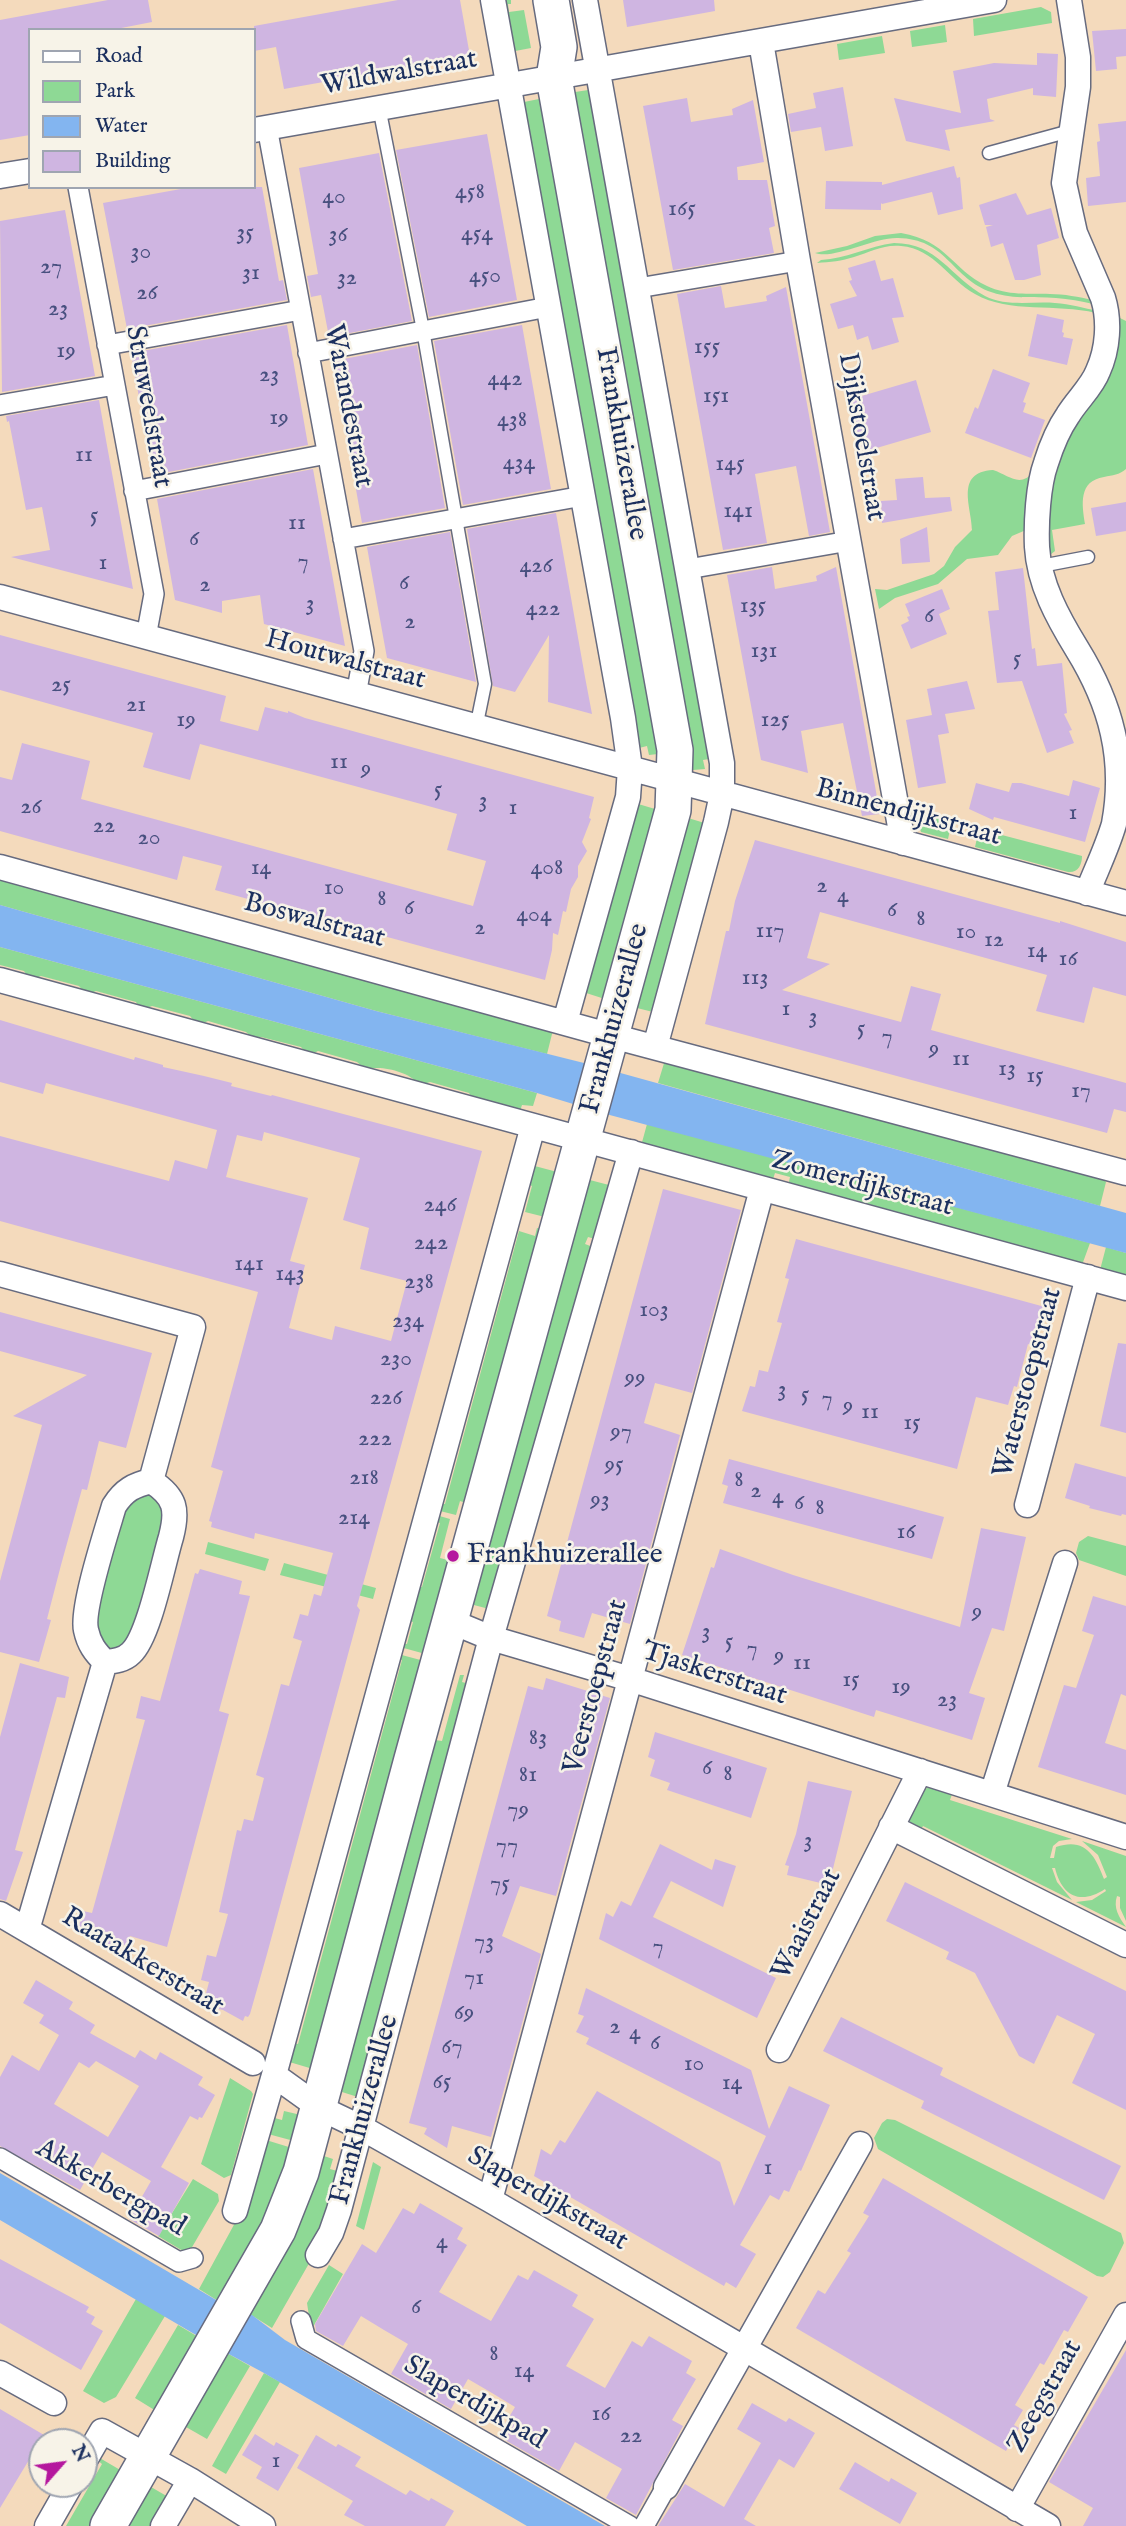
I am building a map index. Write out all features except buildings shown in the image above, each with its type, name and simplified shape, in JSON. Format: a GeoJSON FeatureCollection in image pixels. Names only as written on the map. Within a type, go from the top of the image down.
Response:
{"type":"FeatureCollection","features":[{"type":"Feature","properties":{"kind":"main road","name":"Frankhuizerallee"},"geometry":{"type":"LineString","coordinates":[[528,0],[537,50],[554,78]]}},
{"type":"Feature","properties":{"kind":"main road","name":"Frankhuizerallee"},"geometry":{"type":"LineString","coordinates":[[108,2526],[278,2230],[301,2172],[673,810],[675,750],[554,78],[559,47],[551,0]]}},
{"type":"Feature","properties":{"kind":"street","name":"Frankhuizerallee"},"geometry":{"type":"LineString","coordinates":[[494,0],[630,768],[628,797],[565,1021]]}},
{"type":"Feature","properties":{"kind":"street","name":"Frankhuizerallee"},"geometry":{"type":"LineString","coordinates":[[585,0],[722,763],[722,794],[655,1047]]}},
{"type":"Feature","properties":{"kind":"street","name":"Wildwalstraat"},"geometry":{"type":"LineString","coordinates":[[260,129],[761,42],[911,7],[994,0]]}},
{"type":"Feature","properties":{"kind":"street"},"geometry":{"type":"LineString","coordinates":[[1069,0],[1078,77],[1076,109],[1070,131],[1064,183],[1075,233],[1104,298],[1107,310],[1106,341],[1098,372],[1066,417],[1045,464],[1037,548],[1056,617],[1099,686],[1114,719],[1120,756],[1121,790],[1114,824],[1087,893]]}},
{"type":"Feature","properties":{"kind":"street","name":"Dijkstoelstraat"},"geometry":{"type":"LineString","coordinates":[[761,42],[903,843]]}},
{"type":"Feature","properties":{"kind":"street","name":"Warandestraat"},"geometry":{"type":"LineString","coordinates":[[260,129],[300,310],[364,651],[356,695]]}},
{"type":"Feature","properties":{"kind":"street"},"geometry":{"type":"LineString","coordinates":[[0,176],[28,171]]}},
{"type":"Feature","properties":{"kind":"street","name":"Struweelstraat"},"geometry":{"type":"LineString","coordinates":[[78,189],[154,594],[146,637]]}},
{"type":"Feature","properties":{"kind":"street"},"geometry":{"type":"LineString","coordinates":[[638,288],[798,261]]}},
{"type":"Feature","properties":{"kind":"street"},"geometry":{"type":"LineString","coordinates":[[308,353],[548,307]]}},
{"type":"Feature","properties":{"kind":"street"},"geometry":{"type":"LineString","coordinates":[[107,345],[300,310]]}},
{"type":"Feature","properties":{"kind":"street"},"geometry":{"type":"LineString","coordinates":[[0,405],[115,385]]}},
{"type":"Feature","properties":{"kind":"street"},"geometry":{"type":"LineString","coordinates":[[134,491],[327,454]]}},
{"type":"Feature","properties":{"kind":"street"},"geometry":{"type":"LineString","coordinates":[[343,539],[583,496]]}},
{"type":"Feature","properties":{"kind":"street"},"geometry":{"type":"LineString","coordinates":[[688,569],[849,541]]}},
{"type":"Feature","properties":{"kind":"street","name":"Houtwalstraat"},"geometry":{"type":"LineString","coordinates":[[0,597],[675,780]]}},
{"type":"Feature","properties":{"kind":"street","name":"Binnendijkstraat"},"geometry":{"type":"LineString","coordinates":[[675,780],[1126,903]]}},
{"type":"Feature","properties":{"kind":"street","name":"Boswalstraat"},"geometry":{"type":"LineString","coordinates":[[0,867],[565,1021],[609,1046]]}},
{"type":"Feature","properties":{"kind":"street"},"geometry":{"type":"LineString","coordinates":[[0,980],[533,1126],[587,1128]]}},
{"type":"Feature","properties":{"kind":"street"},"geometry":{"type":"LineString","coordinates":[[609,1046],[655,1047],[1126,1174]]}},
{"type":"Feature","properties":{"kind":"street"},"geometry":{"type":"LineString","coordinates":[[235,2211],[264,2069],[533,1126]]}},
{"type":"Feature","properties":{"kind":"street","name":"Zomerdijkstraat"},"geometry":{"type":"LineString","coordinates":[[587,1128],[631,1152],[1126,1287]]}},
{"type":"Feature","properties":{"kind":"street","name":"Frankhuizerallee"},"geometry":{"type":"LineString","coordinates":[[318,2255],[331,2233],[339,2210],[491,1638],[631,1152]]}},
{"type":"Feature","properties":{"kind":"street","name":"Veerstoepstraat"},"geometry":{"type":"LineString","coordinates":[[490,2200],[762,1189]]}},
{"type":"Feature","properties":{"kind":"street"},"geometry":{"type":"LineString","coordinates":[[0,1274],[193,1326],[151,1481]]}},
{"type":"Feature","properties":{"kind":"street","name":"Waterstoepstraat"},"geometry":{"type":"LineString","coordinates":[[1027,1505],[1088,1277]]}},
{"type":"Feature","properties":{"kind":"street"},"geometry":{"type":"LineString","coordinates":[[151,1481],[165,1490],[174,1506],[175,1521],[142,1638],[132,1653],[118,1661],[106,1662],[93,1650],[85,1628],[89,1599],[114,1506],[122,1493],[137,1484],[151,1481]]}},
{"type":"Feature","properties":{"kind":"street"},"geometry":{"type":"LineString","coordinates":[[992,1794],[1065,1563]]}},
{"type":"Feature","properties":{"kind":"street","name":"Tjaskerstraat"},"geometry":{"type":"LineString","coordinates":[[450,1621],[491,1638],[630,1679],[1126,1837]]}},
{"type":"Feature","properties":{"kind":"street"},"geometry":{"type":"LineString","coordinates":[[27,1930],[106,1662]]}},
{"type":"Feature","properties":{"kind":"street"},"geometry":{"type":"LineString","coordinates":[[920,1771],[891,1827],[1126,1945]]}},
{"type":"Feature","properties":{"kind":"street","name":"Waaistraat"},"geometry":{"type":"LineString","coordinates":[[779,2050],[891,1827]]}},
{"type":"Feature","properties":{"kind":"street","name":"Raatakkerstraat"},"geometry":{"type":"LineString","coordinates":[[0,1914],[264,2069]]}},
{"type":"Feature","properties":{"kind":"street","name":"Frankhuizerallee"},"geometry":{"type":"LineString","coordinates":[[264,2069],[320,2108]]}},
{"type":"Feature","properties":{"kind":"street","name":"Slaperdijkstraat"},"geometry":{"type":"LineString","coordinates":[[320,2108],[362,2128],[490,2200],[1048,2526]]}},
{"type":"Feature","properties":{"kind":"street"},"geometry":{"type":"LineString","coordinates":[[644,2526],[860,2144]]}},
{"type":"Feature","properties":{"kind":"street","name":"Akkerbergpad"},"geometry":{"type":"LineString","coordinates":[[0,2158],[178,2262],[198,2262]]}},
{"type":"Feature","properties":{"kind":"street","name":"Slaperdijkpad"},"geometry":{"type":"LineString","coordinates":[[296,2315],[306,2339],[630,2526]]}},
{"type":"Feature","properties":{"kind":"street","name":"Zeegstraat"},"geometry":{"type":"LineString","coordinates":[[1017,2509],[1126,2315]]}},
{"type":"Feature","properties":{"kind":"street"},"geometry":{"type":"LineString","coordinates":[[0,2373],[54,2403]]}},
{"type":"Feature","properties":{"kind":"street"},"geometry":{"type":"LineString","coordinates":[[98,2438],[102,2431],[149,2455],[263,2526]]}},
{"type":"Feature","properties":{"kind":"street"},"geometry":{"type":"LineString","coordinates":[[163,2526],[190,2480]]}},
{"type":"Feature","properties":{"kind":"street"},"geometry":{"type":"LineString","coordinates":[[47,2526],[63,2498]]}},
{"type":"Feature","properties":{"kind":"lane"},"geometry":{"type":"LineString","coordinates":[[379,107],[423,330],[485,684],[476,728]]}},
{"type":"Feature","properties":{"kind":"lane"},"geometry":{"type":"LineString","coordinates":[[989,153],[1070,131]]}},
{"type":"Feature","properties":{"kind":"lane"},"geometry":{"type":"LineString","coordinates":[[1041,566],[1087,557]]}},
{"type":"Feature","properties":{"kind":"green space"},"geometry":{"type":"Polygon","coordinates":[[[501,0],[511,0],[511,4],[508,4],[509,12],[524,10],[531,48],[510,52],[501,0]]]}},
{"type":"Feature","properties":{"kind":"green space"},"geometry":{"type":"Polygon","coordinates":[[[1041,7],[1051,12],[1052,23],[974,36],[973,19],[1041,7]]]}},
{"type":"Feature","properties":{"kind":"green space"},"geometry":{"type":"Polygon","coordinates":[[[945,25],[947,42],[912,47],[910,31],[945,25]]]}},
{"type":"Feature","properties":{"kind":"green space"},"geometry":{"type":"Polygon","coordinates":[[[882,36],[885,53],[839,60],[837,44],[882,36]]]}},
{"type":"Feature","properties":{"kind":"green space"},"geometry":{"type":"Polygon","coordinates":[[[595,89],[715,758],[703,760],[705,769],[693,770],[691,744],[583,162],[575,92],[595,89]]]}},
{"type":"Feature","properties":{"kind":"green space"},"geometry":{"type":"Polygon","coordinates":[[[539,99],[658,754],[649,755],[647,746],[635,749],[519,103],[539,99]]]}},
{"type":"Feature","properties":{"kind":"green space"},"geometry":{"type":"Polygon","coordinates":[[[901,233],[929,242],[965,272],[995,289],[1072,296],[1093,300],[1093,304],[1061,298],[1005,296],[988,291],[965,276],[938,251],[914,240],[888,239],[833,253],[815,253],[875,236],[901,233]]]}},
{"type":"Feature","properties":{"kind":"green space"},"geometry":{"type":"Polygon","coordinates":[[[894,243],[909,244],[933,255],[973,288],[993,299],[1011,303],[1061,304],[1098,311],[1096,313],[1018,306],[989,300],[965,288],[932,259],[913,248],[883,247],[845,259],[817,263],[894,243]]]}},
{"type":"Feature","properties":{"kind":"green space"},"geometry":{"type":"Polygon","coordinates":[[[1117,319],[1126,321],[1126,469],[1090,483],[1084,495],[1085,524],[1052,530],[1055,551],[1050,555],[1046,531],[1053,467],[1117,319]]]}},
{"type":"Feature","properties":{"kind":"green space"},"geometry":{"type":"Polygon","coordinates":[[[993,470],[1019,480],[1034,471],[1026,530],[1012,536],[998,555],[967,559],[938,584],[895,598],[879,609],[875,589],[887,590],[934,574],[944,566],[955,547],[972,530],[968,502],[969,484],[973,477],[981,472],[993,470]]]}},
{"type":"Feature","properties":{"kind":"green space"},"geometry":{"type":"Polygon","coordinates":[[[635,803],[655,809],[647,855],[608,1000],[583,992],[635,803]]]}},
{"type":"Feature","properties":{"kind":"green space"},"geometry":{"type":"Polygon","coordinates":[[[918,811],[952,821],[948,839],[921,832],[916,815],[918,811]]]}},
{"type":"Feature","properties":{"kind":"green space"},"geometry":{"type":"Polygon","coordinates":[[[688,818],[708,824],[657,1013],[633,1007],[688,818]]]}},
{"type":"Feature","properties":{"kind":"green space"},"geometry":{"type":"Polygon","coordinates":[[[979,829],[1082,856],[1079,868],[1068,872],[975,847],[979,829]]]}},
{"type":"Feature","properties":{"kind":"green space"},"geometry":{"type":"Polygon","coordinates":[[[0,880],[553,1030],[547,1054],[376,1011],[0,905],[0,880]]]}},
{"type":"Feature","properties":{"kind":"green space"},"geometry":{"type":"Polygon","coordinates":[[[0,947],[537,1093],[533,1106],[522,1105],[519,1114],[474,1101],[469,1093],[430,1082],[417,1083],[408,1075],[393,1070],[366,1070],[357,1062],[318,1051],[306,1053],[301,1047],[261,1037],[255,1040],[246,1032],[208,1021],[201,1024],[190,1016],[152,1006],[145,1009],[139,1007],[136,1002],[96,991],[89,994],[79,986],[41,976],[34,979],[28,977],[24,971],[0,965],[0,947]]]}},
{"type":"Feature","properties":{"kind":"green space"},"geometry":{"type":"Polygon","coordinates":[[[665,1060],[1103,1179],[1106,1182],[1100,1206],[658,1083],[665,1060]]]}},
{"type":"Feature","properties":{"kind":"green space"},"geometry":{"type":"Polygon","coordinates":[[[647,1124],[1090,1243],[1082,1265],[788,1186],[790,1177],[775,1173],[772,1182],[641,1146],[647,1124]]]}},
{"type":"Feature","properties":{"kind":"green space"},"geometry":{"type":"Polygon","coordinates":[[[531,1165],[561,1173],[549,1218],[525,1212],[532,1186],[525,1183],[531,1165]]]}},
{"type":"Feature","properties":{"kind":"green space"},"geometry":{"type":"Polygon","coordinates":[[[586,1179],[609,1185],[595,1239],[588,1237],[585,1244],[593,1247],[493,1610],[470,1604],[586,1179]]]}},
{"type":"Feature","properties":{"kind":"green space"},"geometry":{"type":"Polygon","coordinates":[[[537,1228],[545,1230],[469,1504],[460,1501],[456,1515],[436,1510],[438,1503],[445,1504],[519,1231],[535,1236],[537,1228]]]}},
{"type":"Feature","properties":{"kind":"green space"},"geometry":{"type":"Polygon","coordinates":[[[1106,1247],[1126,1253],[1126,1278],[1100,1270],[1106,1247]]]}},
{"type":"Feature","properties":{"kind":"green space"},"geometry":{"type":"Polygon","coordinates":[[[143,1494],[158,1497],[166,1519],[128,1644],[111,1650],[104,1644],[94,1622],[124,1508],[143,1494]]]}},
{"type":"Feature","properties":{"kind":"green space"},"geometry":{"type":"Polygon","coordinates":[[[436,1515],[450,1519],[440,1558],[455,1562],[429,1655],[400,1647],[400,1643],[407,1644],[413,1622],[407,1620],[416,1586],[422,1587],[440,1523],[434,1521],[436,1515]]]}},
{"type":"Feature","properties":{"kind":"green space"},"geometry":{"type":"Polygon","coordinates":[[[1088,1536],[1126,1546],[1126,1576],[1079,1560],[1076,1553],[1079,1542],[1088,1536]]]}},
{"type":"Feature","properties":{"kind":"green space"},"geometry":{"type":"Polygon","coordinates":[[[208,1542],[269,1559],[265,1571],[205,1554],[208,1542]]]}},
{"type":"Feature","properties":{"kind":"green space"},"geometry":{"type":"Polygon","coordinates":[[[284,1563],[376,1588],[373,1599],[280,1575],[284,1563]]]}},
{"type":"Feature","properties":{"kind":"green space"},"geometry":{"type":"Polygon","coordinates":[[[398,1654],[428,1662],[313,2069],[286,2061],[292,2043],[298,2044],[402,1660],[396,1658],[398,1654]]]}},
{"type":"Feature","properties":{"kind":"green space"},"geometry":{"type":"Polygon","coordinates":[[[460,1675],[464,1675],[462,1682],[473,1685],[361,2098],[342,2092],[358,2022],[435,1740],[442,1741],[460,1675]]]}},
{"type":"Feature","properties":{"kind":"green space"},"geometry":{"type":"Polygon","coordinates":[[[932,1786],[953,1791],[950,1800],[1072,1839],[1059,1841],[1053,1846],[1050,1858],[1054,1858],[1056,1847],[1074,1844],[1082,1846],[1097,1862],[1104,1879],[1107,1877],[1098,1855],[1082,1841],[1126,1856],[1126,1921],[1120,1908],[1120,1897],[1117,1896],[1116,1908],[1126,1927],[1076,1902],[1092,1900],[1106,1891],[1105,1889],[1088,1897],[1074,1895],[1062,1886],[1055,1868],[1052,1868],[1057,1882],[1072,1900],[923,1826],[919,1833],[911,1827],[911,1809],[917,1797],[932,1786]]]}},
{"type":"Feature","properties":{"kind":"green space"},"geometry":{"type":"Polygon","coordinates":[[[230,2078],[253,2094],[231,2175],[224,2178],[201,2164],[230,2078]]]}},
{"type":"Feature","properties":{"kind":"green space"},"geometry":{"type":"Polygon","coordinates":[[[284,2111],[301,2115],[294,2141],[268,2134],[271,2117],[282,2120],[284,2111]]]}},
{"type":"Feature","properties":{"kind":"green space"},"geometry":{"type":"Polygon","coordinates":[[[887,2119],[895,2120],[1121,2233],[1124,2243],[1110,2272],[1103,2277],[1097,2276],[878,2149],[874,2138],[887,2119]]]}},
{"type":"Feature","properties":{"kind":"green space"},"geometry":{"type":"Polygon","coordinates":[[[266,2140],[292,2148],[281,2192],[223,2304],[199,2289],[236,2221],[266,2140]]]}},
{"type":"Feature","properties":{"kind":"green space"},"geometry":{"type":"Polygon","coordinates":[[[324,2156],[333,2159],[330,2169],[341,2172],[315,2253],[272,2328],[248,2313],[317,2177],[324,2156]]]}},
{"type":"Feature","properties":{"kind":"green space"},"geometry":{"type":"Polygon","coordinates":[[[373,2162],[381,2167],[364,2230],[356,2226],[373,2162]]]}},
{"type":"Feature","properties":{"kind":"green space"},"geometry":{"type":"Polygon","coordinates":[[[193,2179],[218,2194],[219,2201],[188,2254],[158,2236],[193,2179]]]}},
{"type":"Feature","properties":{"kind":"green space"},"geometry":{"type":"Polygon","coordinates":[[[329,2265],[343,2274],[313,2327],[306,2323],[309,2316],[307,2303],[329,2265]]]}},
{"type":"Feature","properties":{"kind":"green space"},"geometry":{"type":"Polygon","coordinates":[[[136,2299],[165,2316],[116,2397],[104,2403],[83,2391],[136,2299]]]}},
{"type":"Feature","properties":{"kind":"green space"},"geometry":{"type":"Polygon","coordinates":[[[178,2325],[200,2338],[156,2411],[135,2398],[178,2325]]]}},
{"type":"Feature","properties":{"kind":"green space"},"geometry":{"type":"Polygon","coordinates":[[[225,2352],[250,2366],[207,2439],[186,2427],[225,2352]]]}},
{"type":"Feature","properties":{"kind":"green space"},"geometry":{"type":"Polygon","coordinates":[[[264,2373],[280,2382],[226,2474],[212,2466],[264,2373]]]}},
{"type":"Feature","properties":{"kind":"green space"},"geometry":{"type":"Polygon","coordinates":[[[98,2457],[122,2471],[93,2526],[66,2526],[82,2498],[98,2498],[98,2471],[102,2464],[98,2457]]]}},
{"type":"Feature","properties":{"kind":"green space"},"geometry":{"type":"Polygon","coordinates":[[[151,2487],[170,2498],[154,2526],[126,2526],[151,2487]]]}},
{"type":"Feature","properties":{"kind":"water"},"geometry":{"type":"Polygon","coordinates":[[[0,905],[376,1011],[588,1064],[1126,1213],[1126,1253],[606,1114],[0,947],[0,905]]]}},
{"type":"Feature","properties":{"kind":"water"},"geometry":{"type":"Polygon","coordinates":[[[0,2173],[223,2304],[252,2315],[285,2340],[605,2526],[527,2526],[225,2352],[0,2220],[0,2173]]]}},
{"type":"Feature","properties":{"kind":"place","name":"Frankhuizerallee"},"geometry":{"type":"Point","coordinates":[453,1556]}}]}
